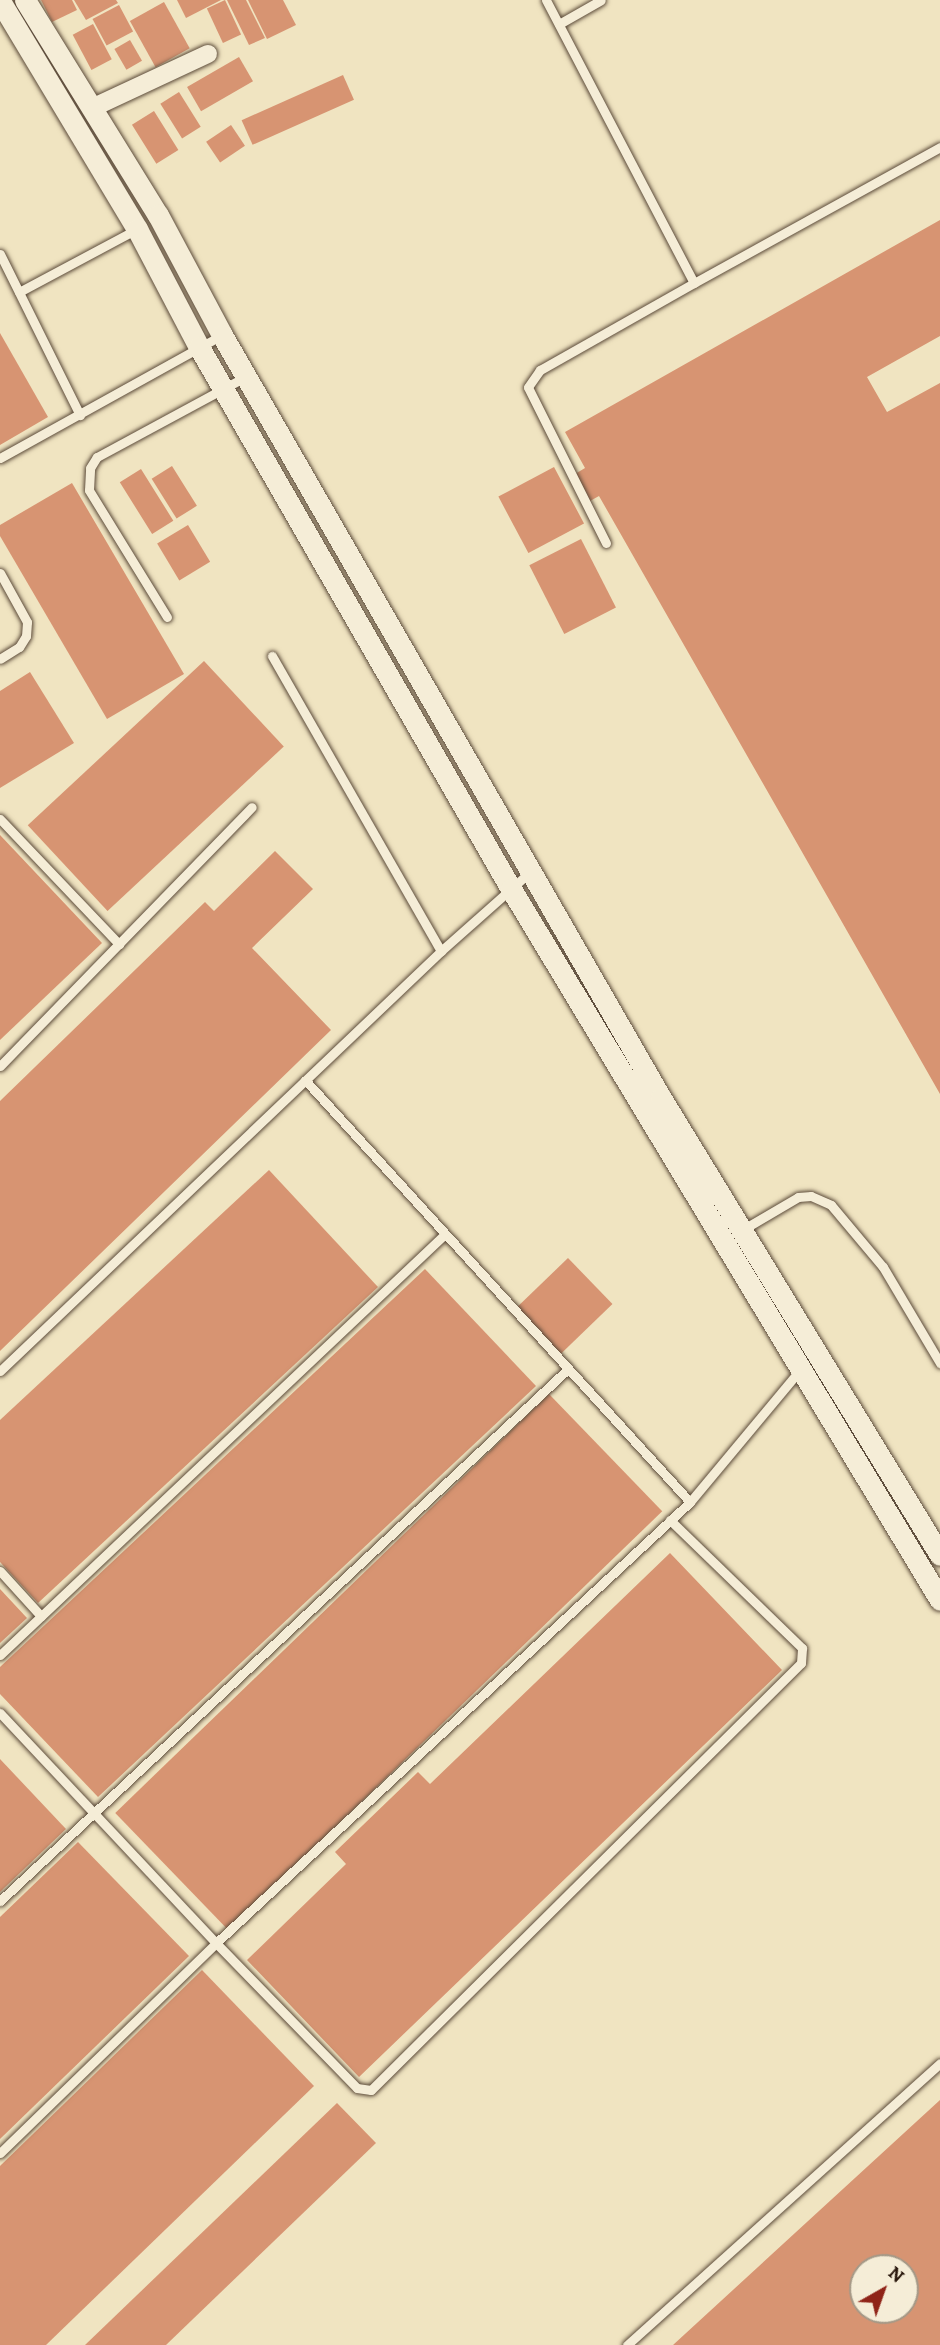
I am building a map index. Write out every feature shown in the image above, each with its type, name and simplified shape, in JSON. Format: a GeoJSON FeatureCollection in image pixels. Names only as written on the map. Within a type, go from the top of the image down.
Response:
{"type":"FeatureCollection","features":[{"type":"Feature","properties":{"kind":"street"},"geometry":{"type":"LineString","coordinates":[[938,1546],[742,1230],[529,873],[222,335],[158,215],[26,1],[3,12],[137,229],[199,347],[511,889],[799,1371],[940,1600]]}},
{"type":"Feature","properties":{"kind":"street"},"geometry":{"type":"LineString","coordinates":[[92,108],[208,54]]}},
{"type":"Feature","properties":{"kind":"lane"},"geometry":{"type":"LineString","coordinates":[[546,0],[694,283]]}},
{"type":"Feature","properties":{"kind":"lane"},"geometry":{"type":"LineString","coordinates":[[559,24],[601,0]]}},
{"type":"Feature","properties":{"kind":"lane"},"geometry":{"type":"LineString","coordinates":[[606,543],[528,387],[540,370],[940,147]]}},
{"type":"Feature","properties":{"kind":"lane"},"geometry":{"type":"LineString","coordinates":[[19,292],[137,229]]}},
{"type":"Feature","properties":{"kind":"lane"},"geometry":{"type":"LineString","coordinates":[[0,254],[80,415]]}},
{"type":"Feature","properties":{"kind":"lane"},"geometry":{"type":"LineString","coordinates":[[0,458],[222,335]]}},
{"type":"Feature","properties":{"kind":"lane"},"geometry":{"type":"LineString","coordinates":[[167,617],[89,490],[87,478],[97,457],[247,376]]}},
{"type":"Feature","properties":{"kind":"lane"},"geometry":{"type":"LineString","coordinates":[[0,573],[27,622],[26,636],[19,647],[0,659]]}},
{"type":"Feature","properties":{"kind":"lane"},"geometry":{"type":"LineString","coordinates":[[272,656],[440,951]]}},
{"type":"Feature","properties":{"kind":"lane"},"geometry":{"type":"LineString","coordinates":[[0,1066],[252,807]]}},
{"type":"Feature","properties":{"kind":"lane"},"geometry":{"type":"LineString","coordinates":[[0,819],[119,944]]}},
{"type":"Feature","properties":{"kind":"lane"},"geometry":{"type":"LineString","coordinates":[[0,1371],[440,951],[529,873]]}},
{"type":"Feature","properties":{"kind":"lane"},"geometry":{"type":"LineString","coordinates":[[304,1080],[443,1236],[690,1502]]}},
{"type":"Feature","properties":{"kind":"lane"},"geometry":{"type":"LineString","coordinates":[[742,1230],[798,1197],[811,1196],[831,1205],[883,1267],[940,1363]]}},
{"type":"Feature","properties":{"kind":"lane"},"geometry":{"type":"LineString","coordinates":[[0,1655],[443,1236]]}},
{"type":"Feature","properties":{"kind":"lane"},"geometry":{"type":"LineString","coordinates":[[0,1901],[568,1369]]}},
{"type":"Feature","properties":{"kind":"lane"},"geometry":{"type":"LineString","coordinates":[[0,2153],[216,1943],[690,1502],[799,1371]]}},
{"type":"Feature","properties":{"kind":"lane"},"geometry":{"type":"LineString","coordinates":[[0,1713],[95,1811],[216,1943],[358,2088],[371,2090],[801,1663],[803,1648],[670,1520]]}},
{"type":"Feature","properties":{"kind":"lane"},"geometry":{"type":"LineString","coordinates":[[912,1554],[938,1546]]}},
{"type":"Feature","properties":{"kind":"lane"},"geometry":{"type":"LineString","coordinates":[[0,1571],[41,1616]]}},
{"type":"Feature","properties":{"kind":"lane"},"geometry":{"type":"LineString","coordinates":[[627,2345],[940,2063]]}},
{"type":"Feature","properties":{"kind":"building"},"geometry":{"type":"Polygon","coordinates":[[[41,0],[72,0],[77,10],[52,22],[41,0]]]}},
{"type":"Feature","properties":{"kind":"building"},"geometry":{"type":"Polygon","coordinates":[[[74,0],[116,0],[118,3],[86,20],[74,0]]]}},
{"type":"Feature","properties":{"kind":"building"},"geometry":{"type":"Polygon","coordinates":[[[177,0],[221,0],[186,18],[177,0]]]}},
{"type":"Feature","properties":{"kind":"building"},"geometry":{"type":"Polygon","coordinates":[[[225,0],[241,34],[223,43],[207,8],[225,0]]]}},
{"type":"Feature","properties":{"kind":"building"},"geometry":{"type":"Polygon","coordinates":[[[227,0],[246,0],[265,38],[249,45],[227,0]]]}},
{"type":"Feature","properties":{"kind":"building"},"geometry":{"type":"Polygon","coordinates":[[[248,0],[283,0],[296,25],[267,39],[248,0]]]}},
{"type":"Feature","properties":{"kind":"building"},"geometry":{"type":"Polygon","coordinates":[[[164,2],[190,48],[156,67],[130,21],[164,2]]]}},
{"type":"Feature","properties":{"kind":"building"},"geometry":{"type":"Polygon","coordinates":[[[119,5],[133,31],[107,46],[93,19],[119,5]]]}},
{"type":"Feature","properties":{"kind":"building"},"geometry":{"type":"Polygon","coordinates":[[[93,24],[112,59],[91,70],[73,35],[93,24]]]}},
{"type":"Feature","properties":{"kind":"building"},"geometry":{"type":"Polygon","coordinates":[[[130,40],[142,61],[126,70],[114,49],[130,40]]]}},
{"type":"Feature","properties":{"kind":"building"},"geometry":{"type":"Polygon","coordinates":[[[239,57],[253,81],[201,111],[187,87],[239,57]]]}},
{"type":"Feature","properties":{"kind":"building"},"geometry":{"type":"Polygon","coordinates":[[[343,75],[354,100],[253,145],[242,120],[343,75]]]}},
{"type":"Feature","properties":{"kind":"building"},"geometry":{"type":"Polygon","coordinates":[[[179,92],[201,127],[182,138],[160,104],[179,92]]]}},
{"type":"Feature","properties":{"kind":"building"},"geometry":{"type":"Polygon","coordinates":[[[154,111],[178,150],[156,164],[132,125],[154,111]]]}},
{"type":"Feature","properties":{"kind":"building"},"geometry":{"type":"Polygon","coordinates":[[[231,125],[245,146],[220,163],[206,142],[231,125]]]}},
{"type":"Feature","properties":{"kind":"building"},"geometry":{"type":"Polygon","coordinates":[[[940,220],[940,336],[867,377],[887,412],[940,383],[940,1094],[599,496],[590,501],[575,474],[585,468],[565,432],[940,220]]]}},
{"type":"Feature","properties":{"kind":"building"},"geometry":{"type":"Polygon","coordinates":[[[0,333],[48,417],[0,445],[0,333]]]}},
{"type":"Feature","properties":{"kind":"building"},"geometry":{"type":"Polygon","coordinates":[[[172,466],[197,506],[177,519],[152,479],[172,466]]]}},
{"type":"Feature","properties":{"kind":"building"},"geometry":{"type":"Polygon","coordinates":[[[554,467],[584,524],[528,553],[498,497],[554,467]]]}},
{"type":"Feature","properties":{"kind":"building"},"geometry":{"type":"Polygon","coordinates":[[[141,469],[173,521],[152,534],[120,482],[141,469]]]}},
{"type":"Feature","properties":{"kind":"building"},"geometry":{"type":"Polygon","coordinates":[[[72,483],[184,674],[107,719],[0,536],[0,525],[72,483]]]}},
{"type":"Feature","properties":{"kind":"building"},"geometry":{"type":"Polygon","coordinates":[[[188,525],[210,562],[179,580],[157,544],[188,525]]]}},
{"type":"Feature","properties":{"kind":"building"},"geometry":{"type":"Polygon","coordinates":[[[581,539],[616,608],[564,634],[529,565],[581,539]]]}},
{"type":"Feature","properties":{"kind":"building"},"geometry":{"type":"Polygon","coordinates":[[[204,661],[284,747],[108,911],[28,825],[204,661]]]}},
{"type":"Feature","properties":{"kind":"building"},"geometry":{"type":"Polygon","coordinates":[[[30,672],[74,743],[0,788],[0,691],[30,672]]]}},
{"type":"Feature","properties":{"kind":"building"},"geometry":{"type":"Polygon","coordinates":[[[0,835],[102,943],[0,1040],[0,835]]]}},
{"type":"Feature","properties":{"kind":"building"},"geometry":{"type":"Polygon","coordinates":[[[275,851],[313,889],[252,948],[331,1030],[0,1351],[0,1101],[205,902],[214,911],[275,851]]]}},
{"type":"Feature","properties":{"kind":"building"},"geometry":{"type":"Polygon","coordinates":[[[269,1170],[378,1287],[38,1603],[0,1562],[0,1420],[269,1170]]]}},
{"type":"Feature","properties":{"kind":"building"},"geometry":{"type":"Polygon","coordinates":[[[568,1258],[612,1304],[561,1354],[516,1308],[568,1258]]]}},
{"type":"Feature","properties":{"kind":"building"},"geometry":{"type":"Polygon","coordinates":[[[425,1269],[536,1386],[98,1797],[0,1694],[0,1667],[425,1269]]]}},
{"type":"Feature","properties":{"kind":"building"},"geometry":{"type":"Polygon","coordinates":[[[549,1394],[662,1511],[228,1930],[115,1813],[549,1394]]]}},
{"type":"Feature","properties":{"kind":"building"},"geometry":{"type":"Polygon","coordinates":[[[670,1553],[782,1670],[359,2077],[247,1960],[346,1864],[335,1852],[418,1772],[430,1784],[670,1553]]]}},
{"type":"Feature","properties":{"kind":"building"},"geometry":{"type":"Polygon","coordinates":[[[0,1589],[27,1618],[0,1643],[0,1589]]]}},
{"type":"Feature","properties":{"kind":"building"},"geometry":{"type":"Polygon","coordinates":[[[0,1759],[66,1829],[0,1892],[0,1759]]]}},
{"type":"Feature","properties":{"kind":"building"},"geometry":{"type":"Polygon","coordinates":[[[78,1842],[189,1956],[0,2139],[0,1917],[78,1842]]]}},
{"type":"Feature","properties":{"kind":"building"},"geometry":{"type":"Polygon","coordinates":[[[202,1970],[314,2086],[46,2345],[0,2345],[0,2166],[202,1970]]]}},
{"type":"Feature","properties":{"kind":"building"},"geometry":{"type":"Polygon","coordinates":[[[940,2100],[940,2345],[673,2345],[940,2100]]]}},
{"type":"Feature","properties":{"kind":"building"},"geometry":{"type":"Polygon","coordinates":[[[337,2103],[376,2143],[166,2345],[85,2345],[337,2103]]]}}]}
